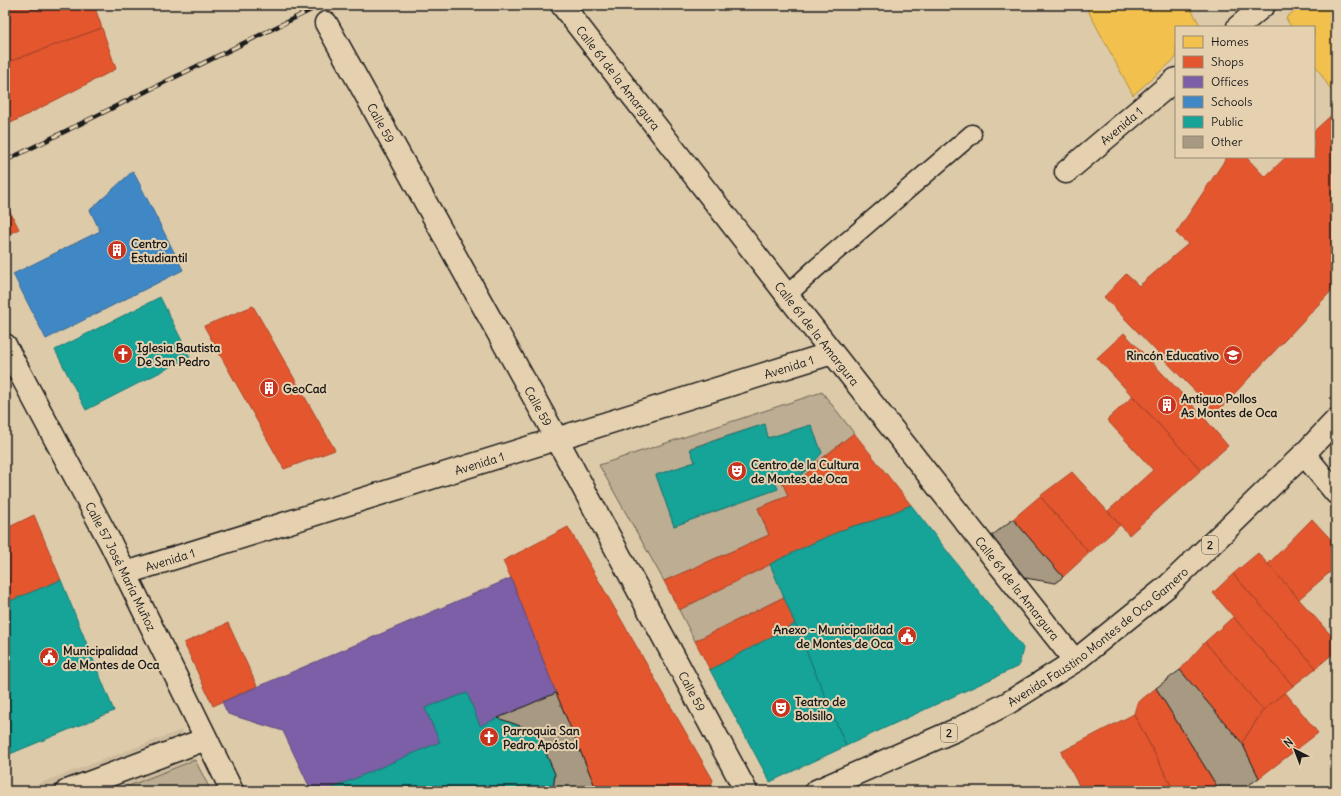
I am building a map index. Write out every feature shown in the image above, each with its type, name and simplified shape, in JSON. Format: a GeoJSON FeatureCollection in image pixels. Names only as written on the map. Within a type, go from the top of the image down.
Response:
{"type":"FeatureCollection","features":[{"type":"Feature","properties":{"kind":"main road","name":"Calle 61 de la Amargura"},"geometry":{"type":"LineString","coordinates":[[562,5],[832,353],[1075,661]]}},
{"type":"Feature","properties":{"kind":"main road"},"geometry":{"type":"LineString","coordinates":[[1239,26],[1264,5]]}},
{"type":"Feature","properties":{"kind":"main road","name":"Calle 59"},"geometry":{"type":"LineString","coordinates":[[326,23],[557,439],[746,791]]}},
{"type":"Feature","properties":{"kind":"main road","name":"Avenida 1"},"geometry":{"type":"LineString","coordinates":[[1066,172],[1175,80]]}},
{"type":"Feature","properties":{"kind":"main road","name":"Calle 57 José María Muñoz"},"geometry":{"type":"LineString","coordinates":[[5,345],[126,573],[232,791]]}},
{"type":"Feature","properties":{"kind":"main road","name":"Avenida 1"},"geometry":{"type":"LineString","coordinates":[[126,573],[832,353]]}},
{"type":"Feature","properties":{"kind":"main road","name":"Avenida Faustino Montes de Oca Gamero"},"geometry":{"type":"LineString","coordinates":[[816,791],[958,729],[1008,703],[1075,661],[1169,585],[1304,454],[1336,420]]}},
{"type":"Feature","properties":{"kind":"main road"},"geometry":{"type":"LineString","coordinates":[[1304,454],[1336,493]]}},
{"type":"Feature","properties":{"kind":"main road"},"geometry":{"type":"LineString","coordinates":[[67,791],[206,739]]}},
{"type":"Feature","properties":{"kind":"lane"},"geometry":{"type":"LineString","coordinates":[[787,295],[972,134]]}},
{"type":"Feature","properties":{"kind":"shaded area"},"geometry":{"type":"Polygon","coordinates":[[[822,392],[854,433],[815,464],[803,478],[783,482],[788,496],[758,508],[769,535],[664,581],[599,465],[822,392]],[[765,424],[690,448],[695,462],[656,475],[674,526],[778,489],[773,478],[789,478],[803,473],[822,453],[811,425],[768,438],[765,424]]]}},
{"type":"Feature","properties":{"kind":"shaded area"},"geometry":{"type":"Polygon","coordinates":[[[770,564],[784,597],[695,641],[679,610],[770,564]]]}},
{"type":"Feature","properties":{"kind":"shaded area"},"geometry":{"type":"Polygon","coordinates":[[[182,730],[195,760],[116,791],[19,791],[182,730]]]}},
{"type":"Feature","properties":{"kind":"shaded area"},"geometry":{"type":"Polygon","coordinates":[[[195,760],[211,791],[116,791],[195,760]]]}},
{"type":"Feature","properties":{"kind":"building: Homes"},"geometry":{"type":"Polygon","coordinates":[[[1085,5],[1189,5],[1200,26],[1175,26],[1175,59],[1133,95],[1085,5]]]}},
{"type":"Feature","properties":{"kind":"building: Homes"},"geometry":{"type":"Polygon","coordinates":[[[1301,5],[1336,5],[1336,98],[1315,65],[1315,26],[1290,26],[1286,18],[1301,5]]]}},
{"type":"Feature","properties":{"kind":"building: Shops"},"geometry":{"type":"Polygon","coordinates":[[[5,5],[94,5],[102,28],[5,63],[5,5]]]}},
{"type":"Feature","properties":{"kind":"building: Shops"},"geometry":{"type":"Polygon","coordinates":[[[102,28],[116,69],[5,126],[5,63],[102,28]]]}},
{"type":"Feature","properties":{"kind":"building: Shops"},"geometry":{"type":"Polygon","coordinates":[[[1336,111],[1336,286],[1216,413],[1104,297],[1126,274],[1139,286],[1188,244],[1176,233],[1226,158],[1247,158],[1265,177],[1285,158],[1315,158],[1315,130],[1336,111]]]}},
{"type":"Feature","properties":{"kind":"building: Shops"},"geometry":{"type":"Polygon","coordinates":[[[5,202],[19,229],[5,236],[5,202]]]}},
{"type":"Feature","properties":{"kind":"building: Shops","name":"GeoCad"},"geometry":{"type":"Polygon","coordinates":[[[253,306],[335,450],[284,469],[204,326],[253,306]]]}},
{"type":"Feature","properties":{"kind":"building: Shops","name":"Antiguo Pollos As Montes de Oca"},"geometry":{"type":"Polygon","coordinates":[[[1124,333],[1201,414],[1228,446],[1201,470],[1097,358],[1124,333]]]}},
{"type":"Feature","properties":{"kind":"building: Shops"},"geometry":{"type":"Polygon","coordinates":[[[1133,396],[1201,470],[1129,535],[1108,511],[1153,470],[1107,420],[1133,396]]]}},
{"type":"Feature","properties":{"kind":"building: Shops"},"geometry":{"type":"Polygon","coordinates":[[[854,433],[911,505],[876,520],[850,527],[815,542],[679,610],[664,581],[769,535],[758,508],[788,496],[782,482],[803,478],[815,464],[854,433]]]}},
{"type":"Feature","properties":{"kind":"building: Shops"},"geometry":{"type":"Polygon","coordinates":[[[1072,472],[1120,525],[1089,553],[1040,496],[1072,472]]]}},
{"type":"Feature","properties":{"kind":"building: Shops"},"geometry":{"type":"Polygon","coordinates":[[[1040,496],[1089,553],[1063,577],[1013,519],[1040,496]]]}},
{"type":"Feature","properties":{"kind":"building: Shops"},"geometry":{"type":"Polygon","coordinates":[[[34,515],[61,580],[5,603],[5,529],[34,515]]]}},
{"type":"Feature","properties":{"kind":"building: Shops"},"geometry":{"type":"Polygon","coordinates":[[[1312,519],[1336,545],[1336,567],[1299,599],[1268,564],[1312,519]]]}},
{"type":"Feature","properties":{"kind":"building: Shops"},"geometry":{"type":"Polygon","coordinates":[[[568,527],[713,780],[709,791],[597,791],[503,561],[568,527]]]}},
{"type":"Feature","properties":{"kind":"building: Shops"},"geometry":{"type":"Polygon","coordinates":[[[1258,553],[1336,641],[1336,651],[1316,668],[1233,574],[1258,553]]]}},
{"type":"Feature","properties":{"kind":"building: Shops"},"geometry":{"type":"Polygon","coordinates":[[[1233,574],[1316,668],[1293,686],[1213,593],[1233,574]]]}},
{"type":"Feature","properties":{"kind":"building: Shops"},"geometry":{"type":"Polygon","coordinates":[[[784,597],[795,624],[710,670],[695,641],[784,597]]]}},
{"type":"Feature","properties":{"kind":"building: Shops"},"geometry":{"type":"Polygon","coordinates":[[[1233,617],[1293,686],[1263,710],[1205,642],[1233,617]]]}},
{"type":"Feature","properties":{"kind":"building: Shops"},"geometry":{"type":"Polygon","coordinates":[[[228,623],[257,686],[213,706],[184,643],[228,623]]]}},
{"type":"Feature","properties":{"kind":"building: Shops"},"geometry":{"type":"Polygon","coordinates":[[[1205,642],[1263,710],[1242,743],[1180,670],[1205,642]]]}},
{"type":"Feature","properties":{"kind":"building: Shops"},"geometry":{"type":"Polygon","coordinates":[[[1156,688],[1220,791],[1174,791],[1134,714],[1137,703],[1156,688]]]}},
{"type":"Feature","properties":{"kind":"building: Shops"},"geometry":{"type":"Polygon","coordinates":[[[1285,692],[1318,733],[1259,778],[1242,743],[1263,710],[1285,692]]]}},
{"type":"Feature","properties":{"kind":"building: Shops"},"geometry":{"type":"Polygon","coordinates":[[[1134,714],[1174,791],[1082,791],[1061,752],[1134,714]]]}},
{"type":"Feature","properties":{"kind":"building: Offices"},"geometry":{"type":"Polygon","coordinates":[[[511,578],[556,693],[480,726],[467,693],[425,708],[440,742],[326,791],[302,791],[310,788],[283,731],[228,714],[222,702],[511,578]]]}},
{"type":"Feature","properties":{"kind":"building: Schools","name":"Centro Estudiantil"},"geometry":{"type":"Polygon","coordinates":[[[133,171],[183,270],[46,339],[13,274],[100,231],[90,210],[133,171]]]}},
{"type":"Feature","properties":{"kind":"building: Public","name":"Iglesia Bautista De San Pedro"},"geometry":{"type":"Polygon","coordinates":[[[160,297],[190,357],[86,410],[55,350],[160,297]]]}},
{"type":"Feature","properties":{"kind":"building: Public","name":"Centro de la Cultura de Montes de Oca"},"geometry":{"type":"Polygon","coordinates":[[[765,424],[768,438],[811,425],[822,453],[801,475],[781,479],[773,478],[778,489],[674,526],[656,475],[695,462],[690,449],[765,424]]]}},
{"type":"Feature","properties":{"kind":"building: Public","name":"Anexo - Municipalidad de Montes de Oca"},"geometry":{"type":"Polygon","coordinates":[[[911,505],[1023,648],[1019,666],[846,746],[770,564],[850,527],[876,520],[911,505]]]}},
{"type":"Feature","properties":{"kind":"building: Public","name":"Municipalidad de Montes de Oca"},"geometry":{"type":"Polygon","coordinates":[[[61,580],[114,711],[5,756],[5,603],[61,580]]]}},
{"type":"Feature","properties":{"kind":"building: Public","name":"Teatro de Bolsillo"},"geometry":{"type":"Polygon","coordinates":[[[795,624],[846,746],[770,782],[710,670],[795,624]]]}},
{"type":"Feature","properties":{"kind":"building: Public","name":"Parroquia San Pedro Apóstol"},"geometry":{"type":"Polygon","coordinates":[[[467,693],[480,726],[498,718],[537,732],[555,774],[553,791],[326,791],[440,742],[425,708],[467,693]]]}},
{"type":"Feature","properties":{"kind":"building: Other"},"geometry":{"type":"Polygon","coordinates":[[[1013,519],[1063,577],[1055,583],[1025,578],[989,538],[1013,519]]]}},
{"type":"Feature","properties":{"kind":"building: Other"},"geometry":{"type":"Polygon","coordinates":[[[1180,670],[1242,743],[1259,778],[1240,791],[1220,791],[1156,688],[1180,670]]]}},
{"type":"Feature","properties":{"kind":"building: Other"},"geometry":{"type":"Polygon","coordinates":[[[556,693],[597,791],[553,791],[555,774],[537,732],[498,718],[556,693]]]}},
{"type":"Feature","properties":{"kind":"railway"},"geometry":{"type":"LineString","coordinates":[[5,161],[321,5]]}},
{"type":"Feature","properties":{"kind":"place","name":"Centro Estudiantil"},"geometry":{"type":"Point","coordinates":[117,250]}},
{"type":"Feature","properties":{"kind":"place","name":"Iglesia Bautista De San Pedro"},"geometry":{"type":"Point","coordinates":[123,354]}},
{"type":"Feature","properties":{"kind":"place","name":"Rincón Educativo"},"geometry":{"type":"Point","coordinates":[1233,355]}},
{"type":"Feature","properties":{"kind":"place","name":"GeoCad"},"geometry":{"type":"Point","coordinates":[269,388]}},
{"type":"Feature","properties":{"kind":"place","name":"Antiguo Pollos As Montes de Oca"},"geometry":{"type":"Point","coordinates":[1167,405]}},
{"type":"Feature","properties":{"kind":"place","name":"Centro de la Cultura de Montes de Oca"},"geometry":{"type":"Point","coordinates":[737,471]}},
{"type":"Feature","properties":{"kind":"place","name":"Anexo - Municipalidad de Montes de Oca"},"geometry":{"type":"Point","coordinates":[907,636]}},
{"type":"Feature","properties":{"kind":"place","name":"Municipalidad de Montes de Oca"},"geometry":{"type":"Point","coordinates":[49,657]}},
{"type":"Feature","properties":{"kind":"place","name":"Teatro de Bolsillo"},"geometry":{"type":"Point","coordinates":[781,708]}},
{"type":"Feature","properties":{"kind":"place","name":"Parroquia San Pedro Apóstol"},"geometry":{"type":"Point","coordinates":[489,737]}}]}
